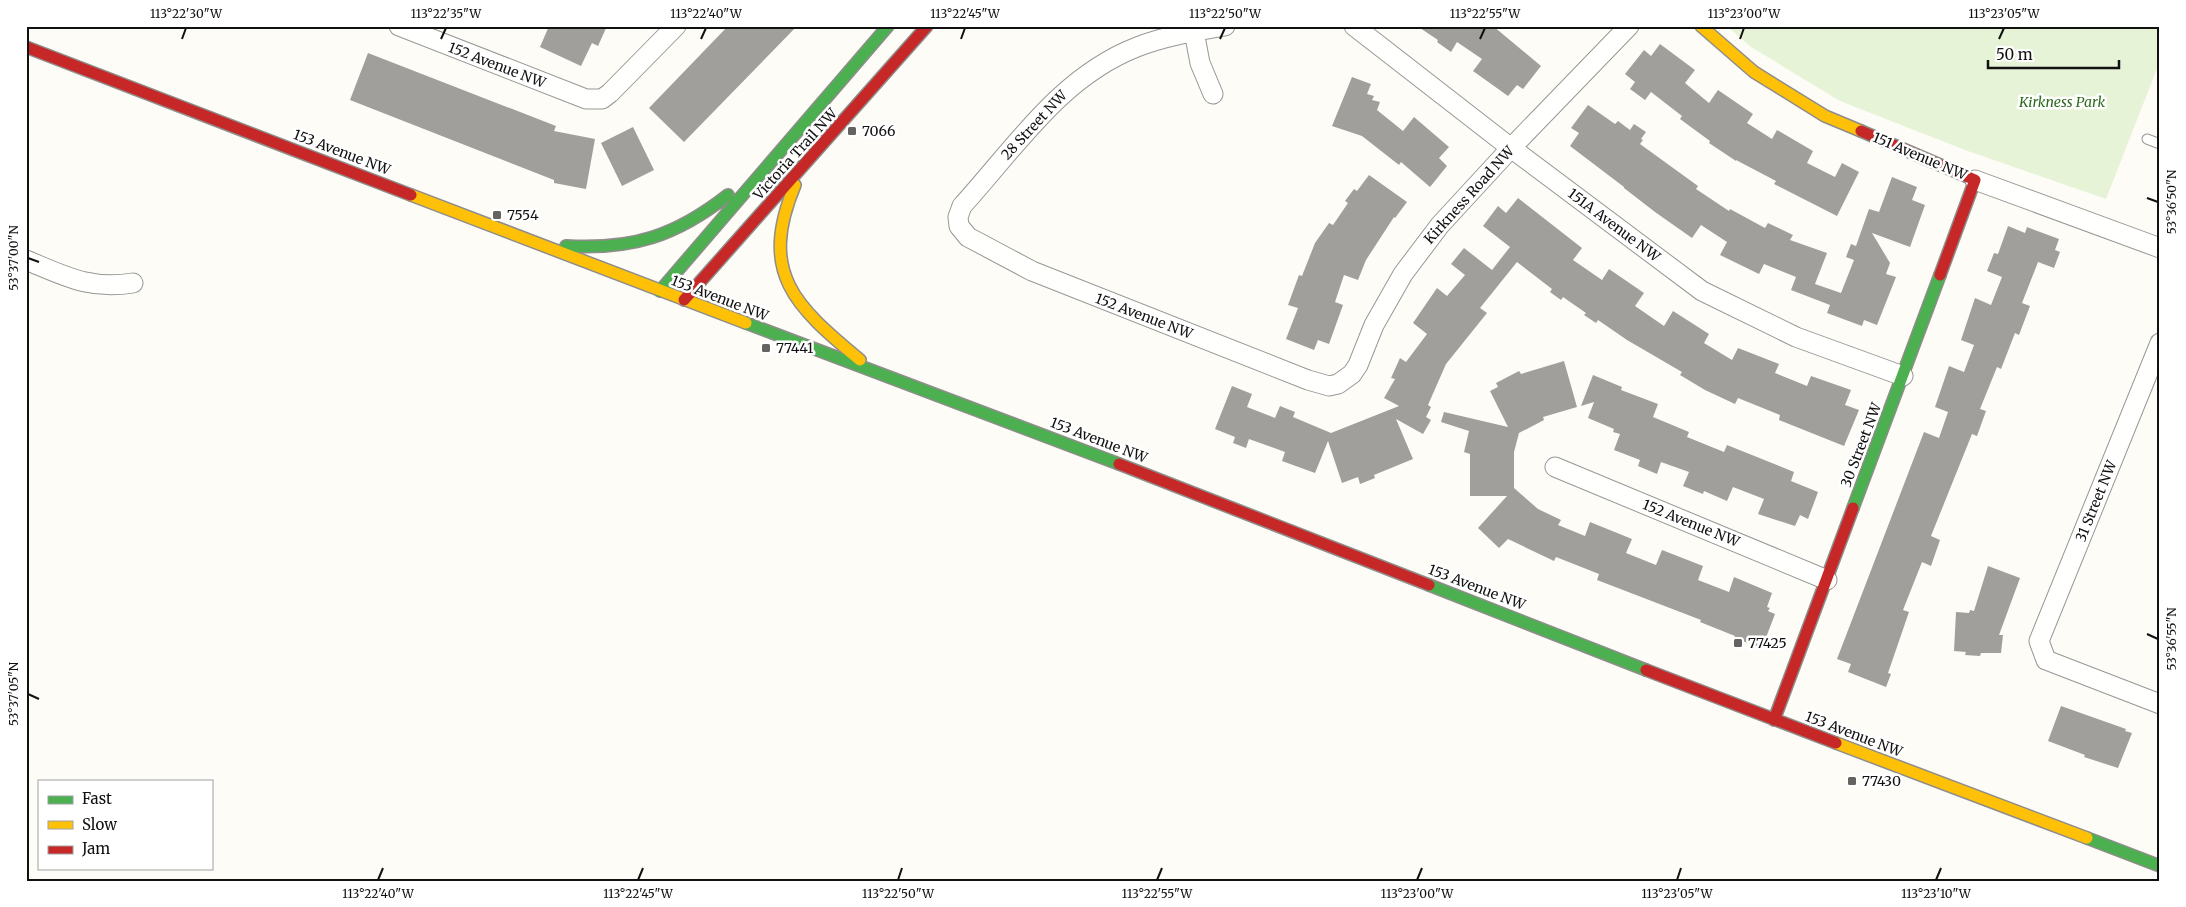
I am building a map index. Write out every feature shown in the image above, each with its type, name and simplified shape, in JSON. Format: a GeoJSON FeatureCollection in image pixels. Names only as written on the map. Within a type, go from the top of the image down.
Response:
{"type":"FeatureCollection","features":[{"type":"Feature","properties":{"kind":"main road","name":"Victoria Trail NW"},"geometry":{"type":"LineString","coordinates":[[660,290],[888,26]]}},
{"type":"Feature","properties":{"kind":"main road","name":"Victoria Trail NW"},"geometry":{"type":"LineString","coordinates":[[684,300],[927,26]]}},
{"type":"Feature","properties":{"kind":"main road","name":"151 Avenue NW"},"geometry":{"type":"LineString","coordinates":[[1701,26],[1754,72],[1825,116],[1975,180]]}},
{"type":"Feature","properties":{"kind":"main road","name":"153 Avenue NW"},"geometry":{"type":"LineString","coordinates":[[26,47],[873,372],[1119,463],[1774,720],[2160,866]]}},
{"type":"Feature","properties":{"kind":"main road"},"geometry":{"type":"LineString","coordinates":[[531,241],[591,249],[648,242],[706,212],[782,148]]}},
{"type":"Feature","properties":{"kind":"main road"},"geometry":{"type":"LineString","coordinates":[[803,167],[788,199],[781,227],[780,252],[783,271],[801,307],[873,372]]}},
{"type":"Feature","properties":{"kind":"main road","name":"30 Street NW"},"geometry":{"type":"LineString","coordinates":[[1774,720],[1975,180]]}},
{"type":"Feature","properties":{"kind":"street","name":"152 Avenue NW"},"geometry":{"type":"LineString","coordinates":[[398,26],[586,99],[596,100],[610,93],[676,26]]}},
{"type":"Feature","properties":{"kind":"street","name":"28 Street NW"},"geometry":{"type":"LineString","coordinates":[[959,226],[958,217],[962,206],[1028,128],[1072,85],[1135,47],[1194,29],[1226,26]]}},
{"type":"Feature","properties":{"kind":"street","name":"151A Avenue NW"},"geometry":{"type":"LineString","coordinates":[[1354,26],[1511,148],[1702,291],[1796,337],[1903,376]]}},
{"type":"Feature","properties":{"kind":"street","name":"Kirkness Road NW"},"geometry":{"type":"LineString","coordinates":[[1338,384],[1352,374],[1358,365],[1382,311],[1403,274],[1440,225],[1511,148],[1629,26]]}},
{"type":"Feature","properties":{"kind":"street"},"geometry":{"type":"LineString","coordinates":[[1194,29],[1200,63],[1213,94]]}},
{"type":"Feature","properties":{"kind":"street","name":"151 Avenue NW"},"geometry":{"type":"LineString","coordinates":[[1975,180],[2160,248]]}},
{"type":"Feature","properties":{"kind":"street","name":"152 Avenue NW"},"geometry":{"type":"LineString","coordinates":[[959,226],[968,237],[979,244],[1067,286],[1314,382],[1328,386],[1338,384]]}},
{"type":"Feature","properties":{"kind":"street"},"geometry":{"type":"LineString","coordinates":[[26,260],[76,281],[110,287],[132,283]]}},
{"type":"Feature","properties":{"kind":"street","name":"31 Street NW"},"geometry":{"type":"LineString","coordinates":[[2160,343],[2039,641],[2046,660],[2160,704]]}},
{"type":"Feature","properties":{"kind":"street","name":"152 Avenue NW"},"geometry":{"type":"LineString","coordinates":[[1554,467],[1827,580]]}},
{"type":"Feature","properties":{"kind":"lane"},"geometry":{"type":"LineString","coordinates":[[2148,139],[2160,144]]}},
{"type":"Feature","properties":{"kind":"green space","name":"Kirkness Park"},"geometry":{"type":"Polygon","coordinates":[[[1727,26],[2160,26],[2160,61],[2106,199],[1965,150],[1840,101],[1751,47],[1727,26]]]}},
{"type":"Feature","properties":{"kind":"building"},"geometry":{"type":"Polygon","coordinates":[[[549,26],[607,26],[598,46],[592,43],[581,66],[540,47],[549,26]]]}},
{"type":"Feature","properties":{"kind":"building"},"geometry":{"type":"Polygon","coordinates":[[[728,26],[797,26],[684,142],[649,108],[728,26]]]}},
{"type":"Feature","properties":{"kind":"building"},"geometry":{"type":"Polygon","coordinates":[[[1417,26],[1493,26],[1541,66],[1523,89],[1517,85],[1508,96],[1473,71],[1482,59],[1457,42],[1451,52],[1437,42],[1438,40],[1417,26]]]}},
{"type":"Feature","properties":{"kind":"building"},"geometry":{"type":"Polygon","coordinates":[[[1660,44],[1695,70],[1685,83],[1709,103],[1718,90],[1753,114],[1747,123],[1772,139],[1777,130],[1813,151],[1807,163],[1835,177],[1842,163],[1859,172],[1837,216],[1774,184],[1776,181],[1736,161],[1709,143],[1710,141],[1680,119],[1682,116],[1651,92],[1645,100],[1630,89],[1635,82],[1625,74],[1644,50],[1651,56],[1660,44]]]}},
{"type":"Feature","properties":{"kind":"building"},"geometry":{"type":"Polygon","coordinates":[[[368,53],[556,126],[554,131],[595,139],[586,189],[554,183],[554,180],[350,100],[368,53]]]}},
{"type":"Feature","properties":{"kind":"building"},"geometry":{"type":"Polygon","coordinates":[[[1352,77],[1371,84],[1367,94],[1374,96],[1372,100],[1380,102],[1377,110],[1403,131],[1414,117],[1449,147],[1439,158],[1447,166],[1430,187],[1401,162],[1399,165],[1362,136],[1332,126],[1352,77]]]}},
{"type":"Feature","properties":{"kind":"building"},"geometry":{"type":"Polygon","coordinates":[[[1588,105],[1615,124],[1618,121],[1630,130],[1634,124],[1646,132],[1640,144],[1698,186],[1696,189],[1729,211],[1730,209],[1765,228],[1768,223],[1793,235],[1790,240],[1827,253],[1815,284],[1841,293],[1854,260],[1846,257],[1851,244],[1856,246],[1869,209],[1879,212],[1892,177],[1917,187],[1912,200],[1925,205],[1910,247],[1872,233],[1890,263],[1886,274],[1896,277],[1877,325],[1864,320],[1862,326],[1827,313],[1830,305],[1791,290],[1796,277],[1764,264],[1759,274],[1720,255],[1727,242],[1701,225],[1692,238],[1655,212],[1570,146],[1579,133],[1571,128],[1588,105]]]}},
{"type":"Feature","properties":{"kind":"building"},"geometry":{"type":"Polygon","coordinates":[[[633,127],[654,170],[622,186],[601,143],[633,127]]]}},
{"type":"Feature","properties":{"kind":"building"},"geometry":{"type":"Polygon","coordinates":[[[1369,175],[1407,202],[1394,217],[1366,260],[1358,280],[1344,275],[1335,302],[1343,305],[1329,344],[1318,340],[1314,350],[1286,339],[1298,308],[1288,305],[1299,275],[1302,276],[1315,243],[1329,223],[1333,225],[1348,203],[1345,201],[1354,189],[1357,191],[1369,175]]]}},
{"type":"Feature","properties":{"kind":"building"},"geometry":{"type":"Polygon","coordinates":[[[1518,198],[1582,248],[1573,260],[1602,280],[1609,269],[1644,293],[1635,306],[1664,326],[1673,311],[1709,334],[1704,343],[1732,360],[1738,348],[1779,364],[1775,373],[1807,386],[1811,376],[1851,390],[1845,405],[1859,410],[1844,446],[1779,420],[1780,415],[1738,398],[1735,404],[1705,390],[1680,375],[1682,372],[1627,340],[1598,320],[1596,323],[1584,315],[1586,313],[1563,297],[1561,300],[1550,292],[1552,289],[1517,262],[1480,308],[1487,313],[1446,364],[1428,405],[1431,407],[1426,417],[1431,420],[1423,434],[1396,419],[1413,459],[1374,475],[1375,478],[1360,484],[1358,477],[1342,483],[1328,441],[1315,473],[1282,461],[1285,452],[1249,439],[1246,448],[1233,443],[1235,437],[1215,429],[1232,386],[1252,394],[1247,407],[1275,418],[1280,406],[1295,412],[1293,417],[1331,433],[1399,406],[1384,398],[1395,379],[1391,378],[1400,358],[1406,362],[1427,334],[1413,323],[1437,288],[1447,296],[1465,275],[1451,264],[1464,248],[1492,270],[1510,247],[1483,226],[1498,206],[1506,213],[1518,198]]]}},
{"type":"Feature","properties":{"kind":"building"},"geometry":{"type":"Polygon","coordinates":[[[2008,226],[2025,233],[2027,227],[2059,239],[2055,250],[2060,252],[2054,268],[2038,262],[2022,303],[2030,306],[2019,335],[2015,333],[2001,369],[1997,367],[1980,409],[1986,411],[1977,436],[1972,434],[1931,536],[1940,540],[1931,566],[1922,562],[1903,610],[1909,612],[1888,673],[1891,674],[1886,687],[1848,672],[1851,664],[1837,659],[1924,432],[1939,438],[1948,412],[1935,407],[1949,366],[1964,372],[1974,345],[1961,340],[1975,298],[1991,305],[2002,277],[1987,271],[1994,253],[1998,254],[2008,226]]]}},
{"type":"Feature","properties":{"kind":"building"},"geometry":{"type":"Polygon","coordinates":[[[1564,361],[1577,407],[1543,417],[1544,420],[1519,433],[1514,452],[1514,488],[1538,509],[1561,520],[1558,525],[1585,536],[1590,522],[1632,539],[1626,553],[1656,565],[1662,550],[1703,566],[1698,580],[1729,592],[1734,577],[1772,593],[1767,607],[1770,608],[1768,611],[1775,614],[1762,648],[1734,638],[1735,636],[1700,622],[1701,620],[1597,580],[1599,574],[1556,557],[1554,561],[1508,539],[1499,548],[1478,528],[1507,496],[1470,496],[1470,454],[1464,452],[1469,431],[1441,422],[1444,412],[1508,427],[1490,391],[1498,387],[1496,383],[1519,371],[1521,374],[1564,361]]]}},
{"type":"Feature","properties":{"kind":"building"},"geometry":{"type":"Polygon","coordinates":[[[1593,375],[1622,387],[1621,390],[1658,404],[1653,417],[1689,432],[1687,437],[1724,452],[1727,445],[1794,472],[1791,481],[1818,492],[1808,519],[1800,515],[1795,526],[1758,514],[1764,499],[1733,487],[1727,501],[1704,491],[1703,494],[1683,486],[1689,472],[1661,462],[1657,474],[1638,466],[1640,460],[1614,450],[1620,434],[1613,432],[1614,429],[1588,418],[1594,402],[1581,406],[1593,375]]]}},
{"type":"Feature","properties":{"kind":"building"},"geometry":{"type":"Polygon","coordinates":[[[1988,566],[2020,578],[1999,635],[2003,635],[2001,653],[1981,653],[1980,656],[1965,655],[1966,652],[1954,651],[1956,612],[1969,613],[1970,610],[1974,611],[1988,566]]]}},
{"type":"Feature","properties":{"kind":"building"},"geometry":{"type":"Polygon","coordinates":[[[2061,706],[2126,729],[2125,731],[2132,733],[2118,768],[2084,757],[2085,755],[2048,741],[2061,706]]]}},
{"type":"Feature","properties":{"kind":"traffic: fast"},"geometry":{"type":"LineString","coordinates":[[660,291],[888,26]]}},
{"type":"Feature","properties":{"kind":"traffic: fast"},"geometry":{"type":"LineString","coordinates":[[566,246],[590,247],[612,245],[652,237],[690,221],[728,195]]}},
{"type":"Feature","properties":{"kind":"traffic: fast"},"geometry":{"type":"LineString","coordinates":[[1853,508],[1940,275]]}},
{"type":"Feature","properties":{"kind":"traffic: fast"},"geometry":{"type":"LineString","coordinates":[[746,323],[1119,464]]}},
{"type":"Feature","properties":{"kind":"traffic: fast"},"geometry":{"type":"LineString","coordinates":[[1429,585],[1646,670]]}},
{"type":"Feature","properties":{"kind":"traffic: fast"},"geometry":{"type":"LineString","coordinates":[[2087,838],[2160,866]]}},
{"type":"Feature","properties":{"kind":"traffic: slow"},"geometry":{"type":"LineString","coordinates":[[1701,26],[1754,72],[1825,116],[1861,131]]}},
{"type":"Feature","properties":{"kind":"traffic: slow"},"geometry":{"type":"LineString","coordinates":[[795,185],[785,216],[780,242],[782,265],[789,285],[801,304],[817,322],[860,360]]}},
{"type":"Feature","properties":{"kind":"traffic: slow"},"geometry":{"type":"LineString","coordinates":[[411,195],[746,323]]}},
{"type":"Feature","properties":{"kind":"traffic: slow"},"geometry":{"type":"LineString","coordinates":[[1836,743],[2087,838]]}},
{"type":"Feature","properties":{"kind":"traffic: jam"},"geometry":{"type":"LineString","coordinates":[[684,300],[927,26]]}},
{"type":"Feature","properties":{"kind":"traffic: jam"},"geometry":{"type":"LineString","coordinates":[[26,47],[411,195]]}},
{"type":"Feature","properties":{"kind":"traffic: jam"},"geometry":{"type":"LineString","coordinates":[[1861,131],[1975,180],[1940,275]]}},
{"type":"Feature","properties":{"kind":"traffic: jam"},"geometry":{"type":"LineString","coordinates":[[1119,464],[1429,585]]}},
{"type":"Feature","properties":{"kind":"traffic: jam"},"geometry":{"type":"LineString","coordinates":[[1774,720],[1853,508]]}},
{"type":"Feature","properties":{"kind":"traffic: jam"},"geometry":{"type":"LineString","coordinates":[[1646,670],[1836,743]]}},
{"type":"Feature","properties":{"kind":"place","name":"7066"},"geometry":{"type":"Point","coordinates":[852,131]}},
{"type":"Feature","properties":{"kind":"place","name":"7554"},"geometry":{"type":"Point","coordinates":[497,215]}},
{"type":"Feature","properties":{"kind":"place","name":"77441"},"geometry":{"type":"Point","coordinates":[766,348]}},
{"type":"Feature","properties":{"kind":"place","name":"77425"},"geometry":{"type":"Point","coordinates":[1738,643]}},
{"type":"Feature","properties":{"kind":"place","name":"77430"},"geometry":{"type":"Point","coordinates":[1852,781]}}]}
